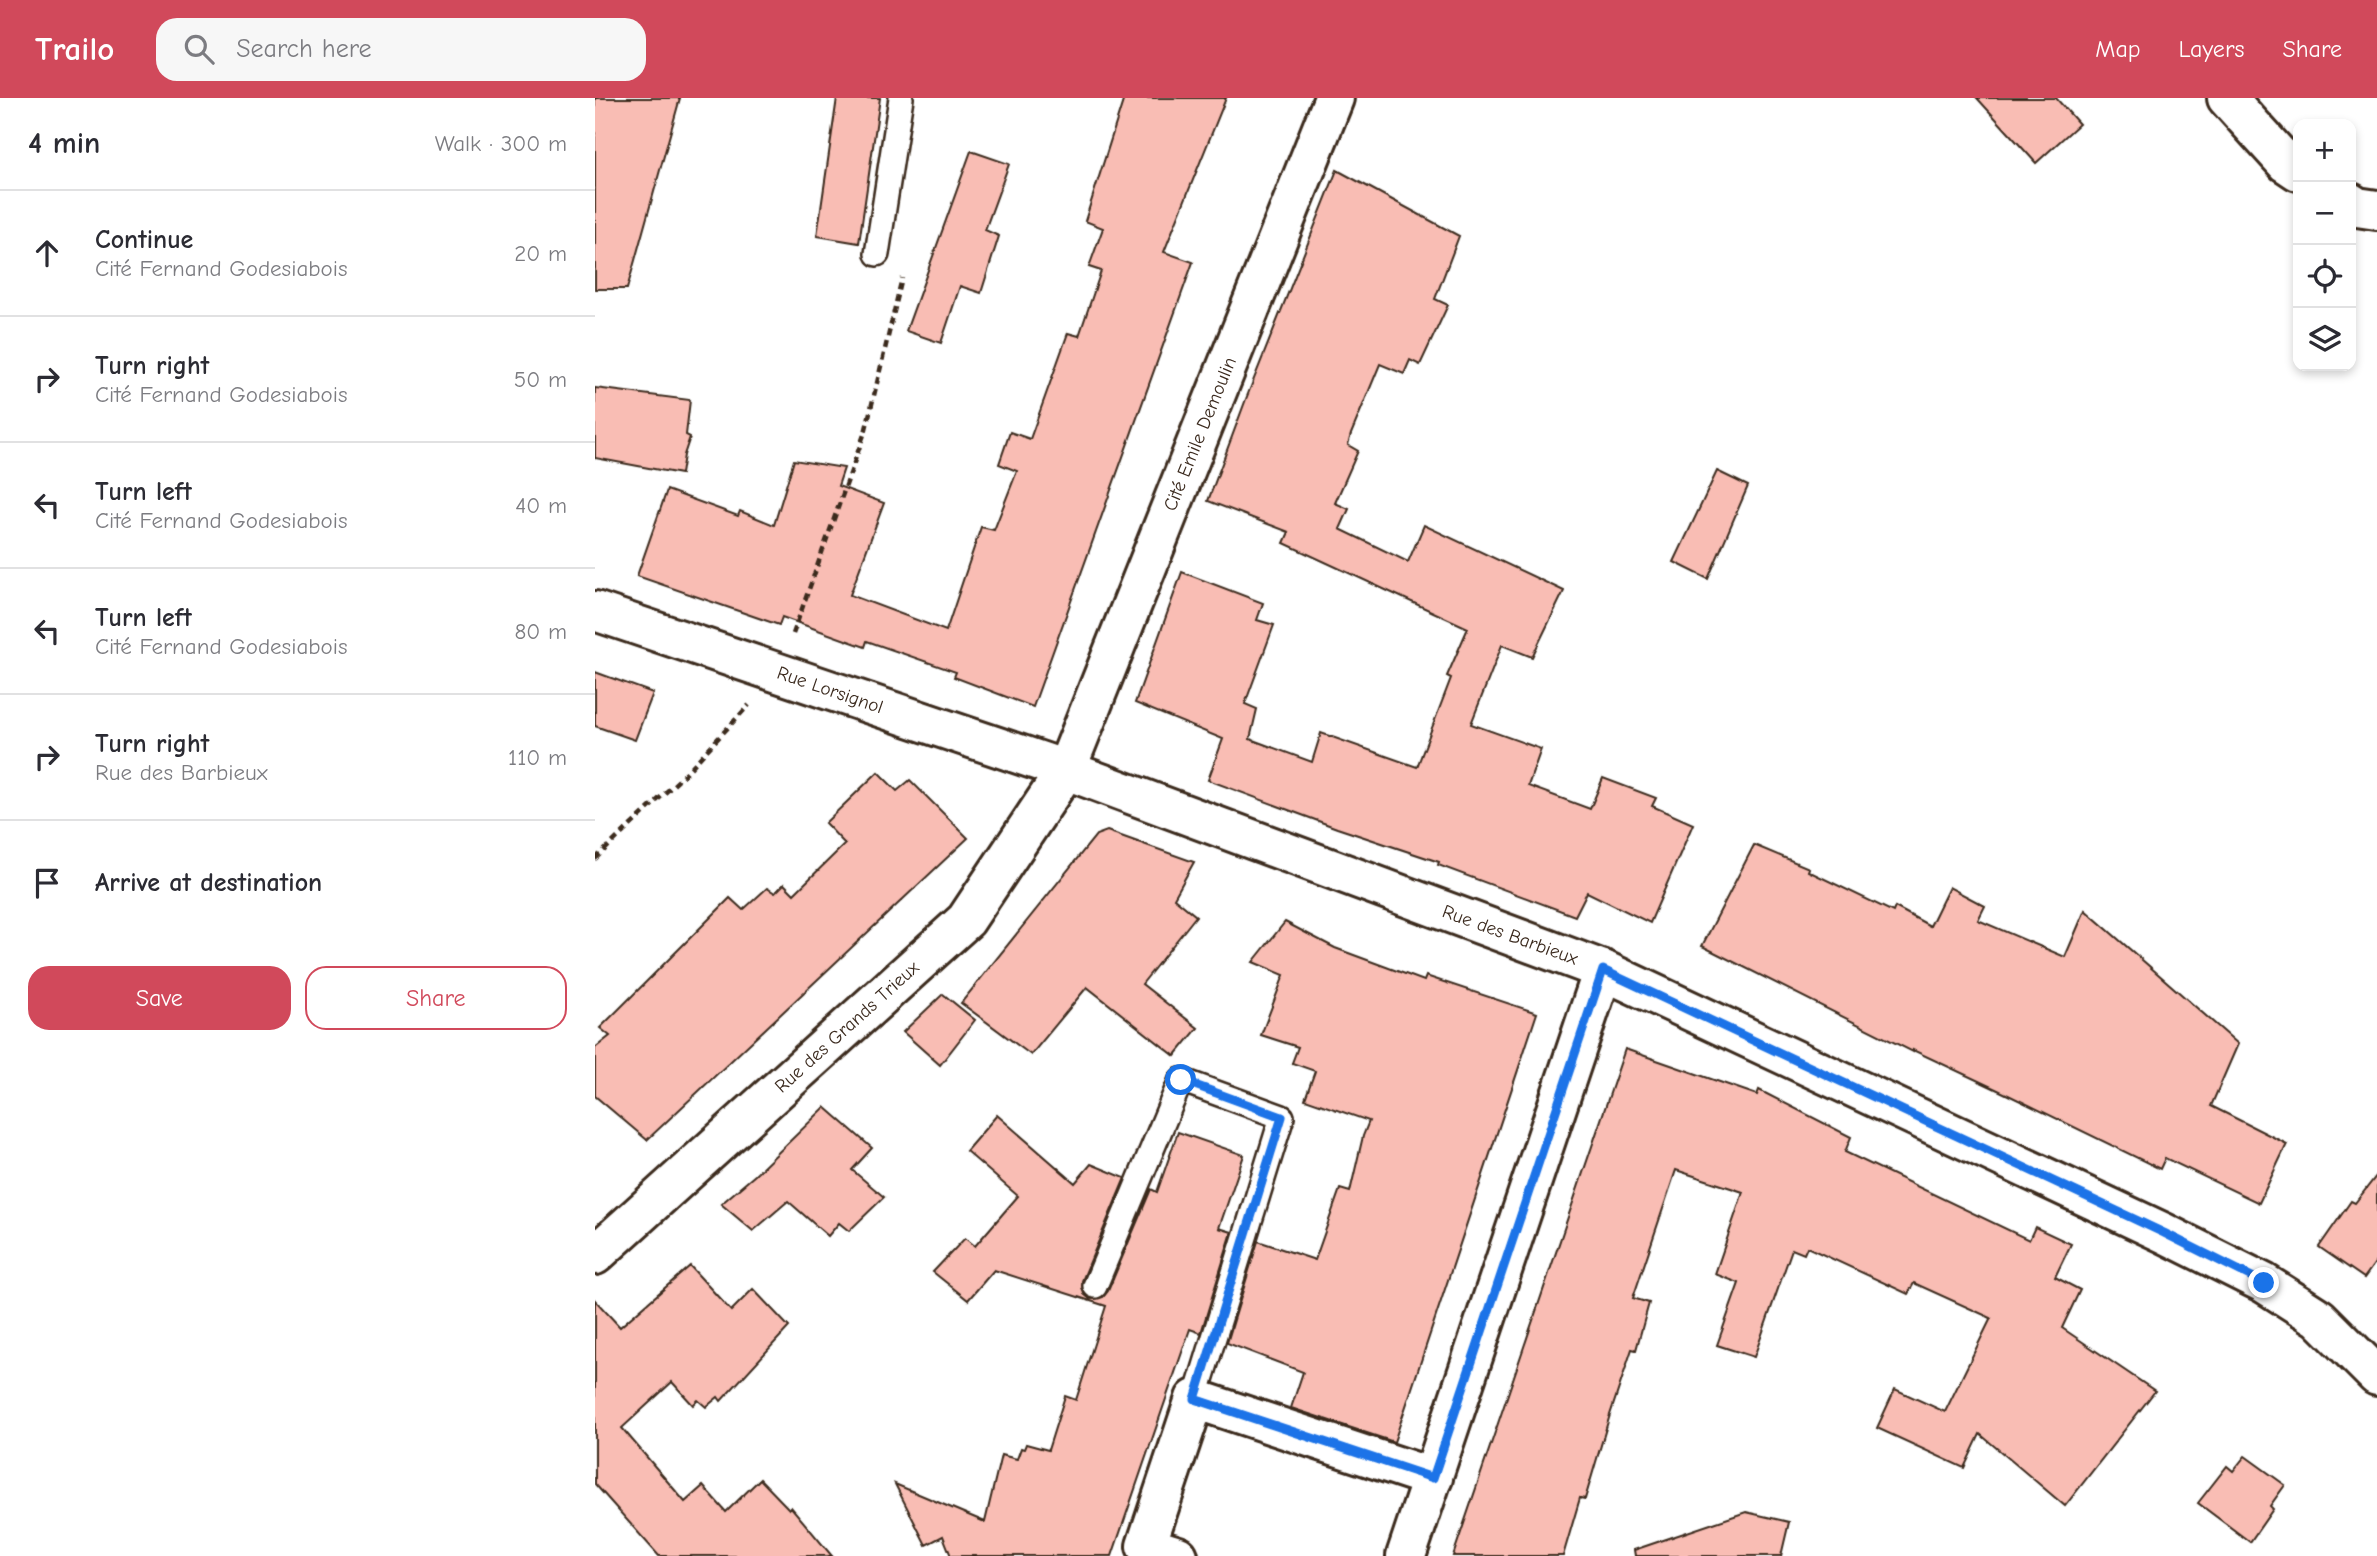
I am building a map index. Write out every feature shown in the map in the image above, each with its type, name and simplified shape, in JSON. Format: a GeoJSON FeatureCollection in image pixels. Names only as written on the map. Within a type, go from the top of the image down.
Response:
{"type":"FeatureCollection","features":[{"type":"Feature","properties":{"kind":"street","name":"Cité Emile Demoulin"},"geometry":{"type":"LineString","coordinates":[[1066,770],[1333,98]]}},
{"type":"Feature","properties":{"kind":"street"},"geometry":{"type":"LineString","coordinates":[[2227,98],[2286,163],[2293,167]]}},
{"type":"Feature","properties":{"kind":"street"},"geometry":{"type":"LineString","coordinates":[[2356,206],[2377,210]]}},
{"type":"Feature","properties":{"kind":"street","name":"Rue Lorsignol"},"geometry":{"type":"LineString","coordinates":[[595,611],[1066,770]]}},
{"type":"Feature","properties":{"kind":"street","name":"Rue des Barbieux"},"geometry":{"type":"LineString","coordinates":[[1066,770],[1603,970],[2164,1233],[2264,1283],[2319,1318],[2377,1376]]}},
{"type":"Feature","properties":{"kind":"street","name":"Rue des Grands Trieux"},"geometry":{"type":"LineString","coordinates":[[595,1255],[965,920],[1066,770]]}},
{"type":"Feature","properties":{"kind":"street"},"geometry":{"type":"LineString","coordinates":[[1406,1556],[1603,970]]}},
{"type":"Feature","properties":{"kind":"street"},"geometry":{"type":"LineString","coordinates":[[1178,1556],[1146,1546],[1195,1399],[1433,1478]]}},
{"type":"Feature","properties":{"kind":"lane"},"geometry":{"type":"LineString","coordinates":[[877,254],[901,98]]}},
{"type":"Feature","properties":{"kind":"lane"},"geometry":{"type":"LineString","coordinates":[[1095,1286],[1181,1080],[1282,1117],[1195,1399]]}},
{"type":"Feature","properties":{"kind":"path"},"geometry":{"type":"LineString","coordinates":[[595,859],[682,777],[779,673],[866,429],[903,278],[877,254]]}},
{"type":"Feature","properties":{"kind":"building"},"geometry":{"type":"Polygon","coordinates":[[[595,98],[680,98],[627,289],[595,289],[595,98]]]}},
{"type":"Feature","properties":{"kind":"building"},"geometry":{"type":"Polygon","coordinates":[[[837,98],[880,98],[859,243],[817,236],[837,98]]]}},
{"type":"Feature","properties":{"kind":"building"},"geometry":{"type":"Polygon","coordinates":[[[1124,98],[1226,98],[1164,252],[1193,262],[1033,707],[954,677],[956,672],[867,641],[865,647],[782,617],[779,625],[637,576],[667,490],[738,516],[740,511],[774,525],[794,460],[844,468],[838,486],[884,503],[850,595],[946,631],[981,527],[994,530],[1017,471],[999,464],[1010,432],[1030,439],[1068,333],[1079,336],[1101,271],[1089,267],[1103,228],[1085,221],[1124,98]]]}},
{"type":"Feature","properties":{"kind":"building"},"geometry":{"type":"Polygon","coordinates":[[[1977,98],[2056,98],[2079,124],[2036,163],[1977,98]]]}},
{"type":"Feature","properties":{"kind":"building"},"geometry":{"type":"Polygon","coordinates":[[[971,151],[1009,164],[985,230],[999,236],[981,293],[960,286],[941,343],[906,331],[971,151]]]}},
{"type":"Feature","properties":{"kind":"building"},"geometry":{"type":"Polygon","coordinates":[[[1337,170],[1459,236],[1435,299],[1448,305],[1420,365],[1410,360],[1404,374],[1380,364],[1351,434],[1348,445],[1358,451],[1335,503],[1349,509],[1340,529],[1408,562],[1424,525],[1564,591],[1532,657],[1502,645],[1471,724],[1541,749],[1528,786],[1590,809],[1603,778],[1656,798],[1652,806],[1693,824],[1650,923],[1587,892],[1575,916],[1438,865],[1439,862],[1208,780],[1223,739],[1135,703],[1182,572],[1263,603],[1257,620],[1274,625],[1245,704],[1257,709],[1250,739],[1312,762],[1321,733],[1417,767],[1451,678],[1447,676],[1468,628],[1284,543],[1289,532],[1208,501],[1337,170]]]}},
{"type":"Feature","properties":{"kind":"building"},"geometry":{"type":"Polygon","coordinates":[[[595,388],[690,400],[686,435],[690,437],[681,474],[595,458],[595,388]]]}},
{"type":"Feature","properties":{"kind":"building"},"geometry":{"type":"Polygon","coordinates":[[[1717,471],[1748,486],[1708,579],[1674,562],[1717,471]]]}},
{"type":"Feature","properties":{"kind":"building"},"geometry":{"type":"Polygon","coordinates":[[[595,672],[653,693],[635,740],[595,726],[595,672]]]}},
{"type":"Feature","properties":{"kind":"building"},"geometry":{"type":"Polygon","coordinates":[[[878,772],[897,791],[910,780],[968,838],[647,1140],[595,1096],[595,1048],[610,1036],[600,1028],[730,898],[743,910],[767,888],[775,893],[784,884],[794,894],[845,844],[825,823],[878,772]]]}},
{"type":"Feature","properties":{"kind":"building"},"geometry":{"type":"Polygon","coordinates":[[[1107,831],[1194,862],[1174,898],[1196,916],[1142,984],[1198,1028],[1175,1056],[1087,987],[1031,1055],[961,1003],[1096,835],[1107,831]]]}},
{"type":"Feature","properties":{"kind":"building"},"geometry":{"type":"Polygon","coordinates":[[[1754,845],[1809,868],[1808,871],[1893,912],[1895,907],[1930,926],[1949,887],[1985,906],[1978,920],[2065,957],[2085,910],[2238,1044],[2211,1106],[2287,1144],[2259,1203],[2165,1158],[2160,1169],[1913,1052],[1702,946],[1754,845]]]}},
{"type":"Feature","properties":{"kind":"building"},"geometry":{"type":"Polygon","coordinates":[[[1285,922],[1335,948],[1424,981],[1426,976],[1537,1013],[1394,1442],[1291,1408],[1303,1372],[1227,1343],[1258,1241],[1315,1260],[1340,1189],[1350,1192],[1369,1121],[1305,1099],[1315,1071],[1292,1063],[1298,1047],[1261,1035],[1284,975],[1253,962],[1285,922]]]}},
{"type":"Feature","properties":{"kind":"building"},"geometry":{"type":"Polygon","coordinates":[[[943,994],[975,1020],[940,1065],[903,1032],[943,994]]]}},
{"type":"Feature","properties":{"kind":"building"},"geometry":{"type":"Polygon","coordinates":[[[1625,1049],[1757,1095],[1759,1090],[1851,1137],[1845,1152],[2029,1240],[2035,1227],[2071,1244],[2055,1277],[2080,1290],[2062,1328],[2155,1391],[2065,1506],[1980,1434],[1964,1468],[1877,1428],[1895,1389],[1945,1412],[1991,1318],[1914,1283],[1908,1294],[1807,1247],[1804,1254],[1792,1249],[1754,1357],[1717,1345],[1739,1283],[1715,1274],[1743,1192],[1676,1170],[1633,1298],[1649,1303],[1636,1350],[1632,1349],[1585,1499],[1580,1498],[1563,1556],[1453,1556],[1625,1049]]]}},
{"type":"Feature","properties":{"kind":"building"},"geometry":{"type":"Polygon","coordinates":[[[825,1107],[872,1148],[852,1170],[884,1197],[849,1231],[839,1223],[828,1236],[788,1201],[753,1231],[721,1204],[825,1107]]]}},
{"type":"Feature","properties":{"kind":"building"},"geometry":{"type":"Polygon","coordinates":[[[997,1115],[1075,1183],[1091,1164],[1125,1178],[1082,1281],[1084,1294],[1090,1299],[1103,1297],[1108,1291],[1151,1189],[1157,1192],[1178,1132],[1244,1155],[1219,1228],[1232,1232],[1201,1333],[1190,1329],[1112,1556],[951,1556],[943,1536],[926,1545],[895,1484],[985,1522],[1001,1455],[1017,1459],[1021,1448],[1024,1449],[1026,1444],[1048,1450],[1065,1396],[1076,1400],[1106,1306],[994,1270],[968,1300],[933,1272],[965,1238],[975,1246],[1018,1196],[966,1151],[997,1115]]]}},
{"type":"Feature","properties":{"kind":"building"},"geometry":{"type":"Polygon","coordinates":[[[2377,1175],[2377,1260],[2364,1278],[2319,1247],[2351,1201],[2355,1203],[2377,1175]]]}},
{"type":"Feature","properties":{"kind":"building"},"geometry":{"type":"Polygon","coordinates":[[[690,1266],[731,1311],[753,1289],[789,1327],[721,1401],[718,1397],[706,1407],[698,1400],[693,1405],[672,1382],[622,1428],[685,1502],[703,1486],[726,1512],[760,1479],[789,1509],[791,1507],[832,1556],[659,1556],[595,1484],[595,1300],[620,1327],[690,1266]]]}},
{"type":"Feature","properties":{"kind":"building"},"geometry":{"type":"Polygon","coordinates":[[[2245,1456],[2285,1485],[2270,1506],[2273,1509],[2250,1542],[2198,1503],[2227,1466],[2233,1471],[2245,1456]]]}},
{"type":"Feature","properties":{"kind":"building"},"geometry":{"type":"Polygon","coordinates":[[[1746,1512],[1789,1522],[1781,1556],[1635,1556],[1634,1550],[1746,1512]]]}},
{"type":"Feature","properties":{"kind":"route"},"geometry":{"type":"LineString","coordinates":[[1181,1080],[1282,1117],[1195,1399],[1433,1478],[1603,970],[2164,1233],[2264,1283]]}}]}
